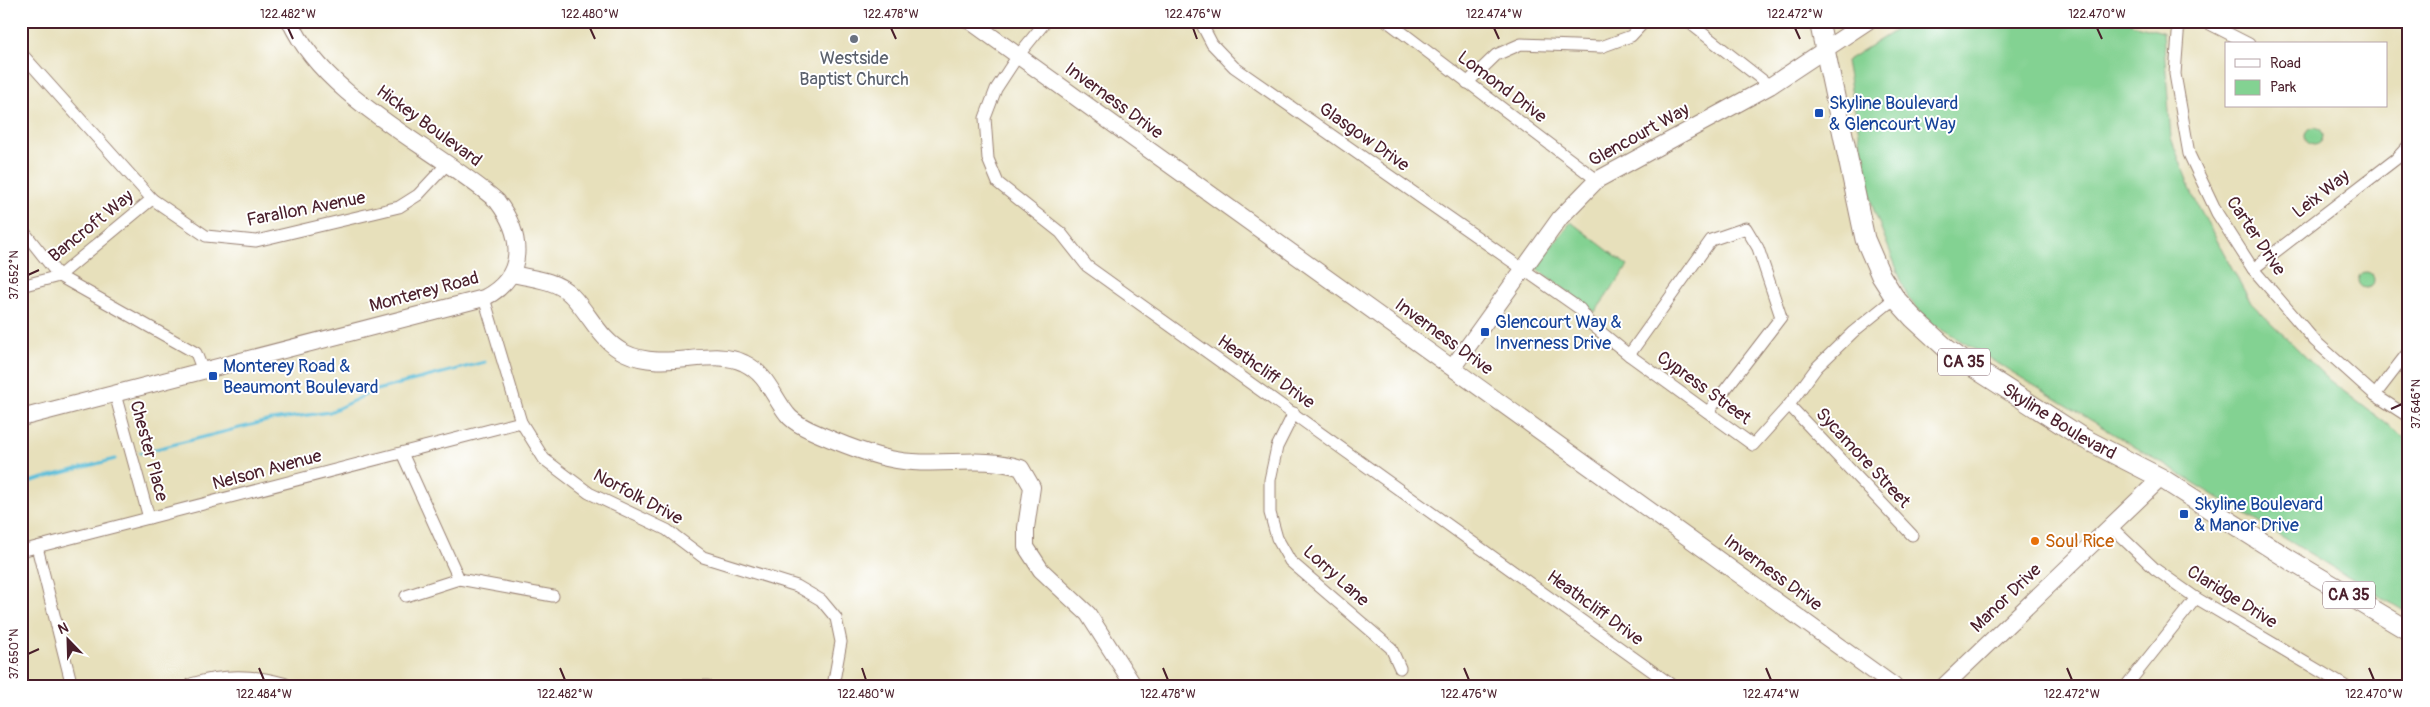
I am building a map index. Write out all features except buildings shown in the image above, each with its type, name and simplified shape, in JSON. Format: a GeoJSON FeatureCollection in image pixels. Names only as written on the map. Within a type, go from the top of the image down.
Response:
{"type":"FeatureCollection","features":[{"type":"Feature","properties":{"kind":"main road","name":"Skyline Boulevard"},"geometry":{"type":"LineString","coordinates":[[1819,21],[1865,239],[1882,276],[1895,298],[1930,334],[1968,364],[2083,438],[2161,478],[2290,560],[2409,631]]}},
{"type":"Feature","properties":{"kind":"street","name":"Hickey Boulevard"},"geometry":{"type":"LineString","coordinates":[[290,21],[313,58],[341,87],[486,192],[506,213],[516,237],[516,262],[512,274]]}},
{"type":"Feature","properties":{"kind":"street","name":"Inverness Drive"},"geometry":{"type":"LineString","coordinates":[[970,21],[1894,686]]}},
{"type":"Feature","properties":{"kind":"street","name":"Heathcliff Drive"},"geometry":{"type":"LineString","coordinates":[[1046,21],[996,89],[985,118],[988,159],[998,183],[1061,233],[1087,266],[1673,686]]}},
{"type":"Feature","properties":{"kind":"street","name":"Glasgow Drive"},"geometry":{"type":"LineString","coordinates":[[1200,21],[1212,44],[1234,68],[1522,268]]}},
{"type":"Feature","properties":{"kind":"street","name":"Lomond Drive"},"geometry":{"type":"LineString","coordinates":[[1387,21],[1597,180]]}},
{"type":"Feature","properties":{"kind":"street"},"geometry":{"type":"LineString","coordinates":[[1467,83],[1496,55],[1521,44],[1601,47],[1631,36],[1645,21]]}},
{"type":"Feature","properties":{"kind":"street"},"geometry":{"type":"LineString","coordinates":[[1687,21],[1770,86]]}},
{"type":"Feature","properties":{"kind":"street","name":"Glencourt Way"},"geometry":{"type":"LineString","coordinates":[[1452,367],[1560,218],[1597,180],[1770,86],[1868,21]]}},
{"type":"Feature","properties":{"kind":"street","name":"Carter Drive"},"geometry":{"type":"LineString","coordinates":[[2179,21],[2175,74],[2189,154],[2217,213],[2253,269],[2315,341],[2376,395],[2409,417]]}},
{"type":"Feature","properties":{"kind":"street"},"geometry":{"type":"LineString","coordinates":[[2204,21],[2245,42]]}},
{"type":"Feature","properties":{"kind":"street","name":"Farallon Avenue"},"geometry":{"type":"LineString","coordinates":[[21,53],[152,199],[206,236],[256,241],[399,207],[418,195],[447,164]]}},
{"type":"Feature","properties":{"kind":"street","name":"Leix Way"},"geometry":{"type":"LineString","coordinates":[[2253,269],[2396,159],[2409,145]]}},
{"type":"Feature","properties":{"kind":"street","name":"Bancroft Way"},"geometry":{"type":"LineString","coordinates":[[21,286],[59,276],[152,199]]}},
{"type":"Feature","properties":{"kind":"street"},"geometry":{"type":"LineString","coordinates":[[21,228],[59,276],[196,354],[202,370]]}},
{"type":"Feature","properties":{"kind":"street"},"geometry":{"type":"LineString","coordinates":[[1629,355],[1710,240],[1746,228],[1758,248],[1781,317],[1708,412]]}},
{"type":"Feature","properties":{"kind":"street","name":"Cypress Street"},"geometry":{"type":"LineString","coordinates":[[1522,268],[1580,309],[1591,324],[1629,355],[1753,445],[1789,405],[1817,367],[1853,332],[1895,298]]}},
{"type":"Feature","properties":{"kind":"street"},"geometry":{"type":"LineString","coordinates":[[512,274],[553,283],[571,294],[603,337],[624,352],[649,361],[722,357],[743,362],[760,373],[788,415],[808,428],[834,440],[868,452],[911,462],[1002,462],[1021,468],[1032,487],[1026,528],[1026,548],[1041,570],[1088,614],[1134,686]]}},
{"type":"Feature","properties":{"kind":"street","name":"Monterey Road"},"geometry":{"type":"LineString","coordinates":[[21,418],[484,298],[495,292],[512,274]]}},
{"type":"Feature","properties":{"kind":"street","name":"Norfolk Drive"},"geometry":{"type":"LineString","coordinates":[[484,298],[521,422],[544,459],[589,493],[667,530],[703,557],[797,586],[821,600],[836,618],[841,642],[833,686]]}},
{"type":"Feature","properties":{"kind":"street"},"geometry":{"type":"LineString","coordinates":[[2376,395],[2409,351]]}},
{"type":"Feature","properties":{"kind":"street","name":"Chester Place"},"geometry":{"type":"LineString","coordinates":[[115,394],[150,518]]}},
{"type":"Feature","properties":{"kind":"street","name":"Sycamore Street"},"geometry":{"type":"LineString","coordinates":[[1789,405],[1912,535]]}},
{"type":"Feature","properties":{"kind":"street","name":"Lorry Lane"},"geometry":{"type":"LineString","coordinates":[[1294,413],[1277,447],[1270,480],[1270,513],[1277,538],[1290,561],[1391,648],[1400,668]]}},
{"type":"Feature","properties":{"kind":"street","name":"Nelson Avenue"},"geometry":{"type":"LineString","coordinates":[[21,551],[521,422]]}},
{"type":"Feature","properties":{"kind":"street"},"geometry":{"type":"LineString","coordinates":[[402,453],[459,579]]}},
{"type":"Feature","properties":{"kind":"street","name":"Manor Drive"},"geometry":{"type":"LineString","coordinates":[[1944,686],[2161,478]]}},
{"type":"Feature","properties":{"kind":"street","name":"Claridge Drive"},"geometry":{"type":"LineString","coordinates":[[2110,526],[2155,569],[2196,598],[2345,686]]}},
{"type":"Feature","properties":{"kind":"street"},"geometry":{"type":"LineString","coordinates":[[37,547],[72,686]]}},
{"type":"Feature","properties":{"kind":"street"},"geometry":{"type":"LineString","coordinates":[[406,596],[459,579],[553,596]]}},
{"type":"Feature","properties":{"kind":"street"},"geometry":{"type":"LineString","coordinates":[[2126,686],[2196,598]]}},
{"type":"Feature","properties":{"kind":"street"},"geometry":{"type":"LineString","coordinates":[[193,686],[222,679],[255,680],[284,686]]}},
{"type":"Feature","properties":{"kind":"street"},"geometry":{"type":"LineString","coordinates":[[661,686],[708,686]]}},
{"type":"Feature","properties":{"kind":"green space"},"geometry":{"type":"Polygon","coordinates":[[[1910,21],[2131,21],[2132,24],[2163,32],[2171,138],[2193,196],[2251,303],[2329,380],[2409,441],[2409,614],[1930,322],[1908,298],[1872,205],[1846,61],[1910,21]]]}},
{"type":"Feature","properties":{"kind":"green space"},"geometry":{"type":"Polygon","coordinates":[[[2314,127],[2320,130],[2323,136],[2320,142],[2314,145],[2308,142],[2305,136],[2308,130],[2314,127]]]}},
{"type":"Feature","properties":{"kind":"green space"},"geometry":{"type":"Polygon","coordinates":[[[1571,222],[1628,266],[1595,312],[1535,267],[1571,222]]]}},
{"type":"Feature","properties":{"kind":"green space"},"geometry":{"type":"Polygon","coordinates":[[[2363,272],[2369,272],[2374,277],[2372,286],[2363,288],[2358,283],[2358,277],[2363,272]]]}},
{"type":"Feature","properties":{"kind":"waterway"},"geometry":{"type":"LineString","coordinates":[[140,453],[271,420],[330,412],[376,390],[485,362]]}},
{"type":"Feature","properties":{"kind":"waterway"},"geometry":{"type":"LineString","coordinates":[[21,484],[115,459]]}},
{"type":"Feature","properties":{"kind":"place","name":"Westside Baptist Church"},"geometry":{"type":"Point","coordinates":[854,39]}},
{"type":"Feature","properties":{"kind":"place","name":"Skyline Boulevard & Glencourt Way"},"geometry":{"type":"Point","coordinates":[1819,113]}},
{"type":"Feature","properties":{"kind":"place","name":"Glencourt Way & Inverness Drive"},"geometry":{"type":"Point","coordinates":[1485,332]}},
{"type":"Feature","properties":{"kind":"place","name":"Monterey Road & Beaumont Boulevard"},"geometry":{"type":"Point","coordinates":[213,376]}},
{"type":"Feature","properties":{"kind":"place","name":"Skyline Boulevard & Manor Drive"},"geometry":{"type":"Point","coordinates":[2184,514]}},
{"type":"Feature","properties":{"kind":"place","name":"Soul Rice"},"geometry":{"type":"Point","coordinates":[2035,541]}}]}
